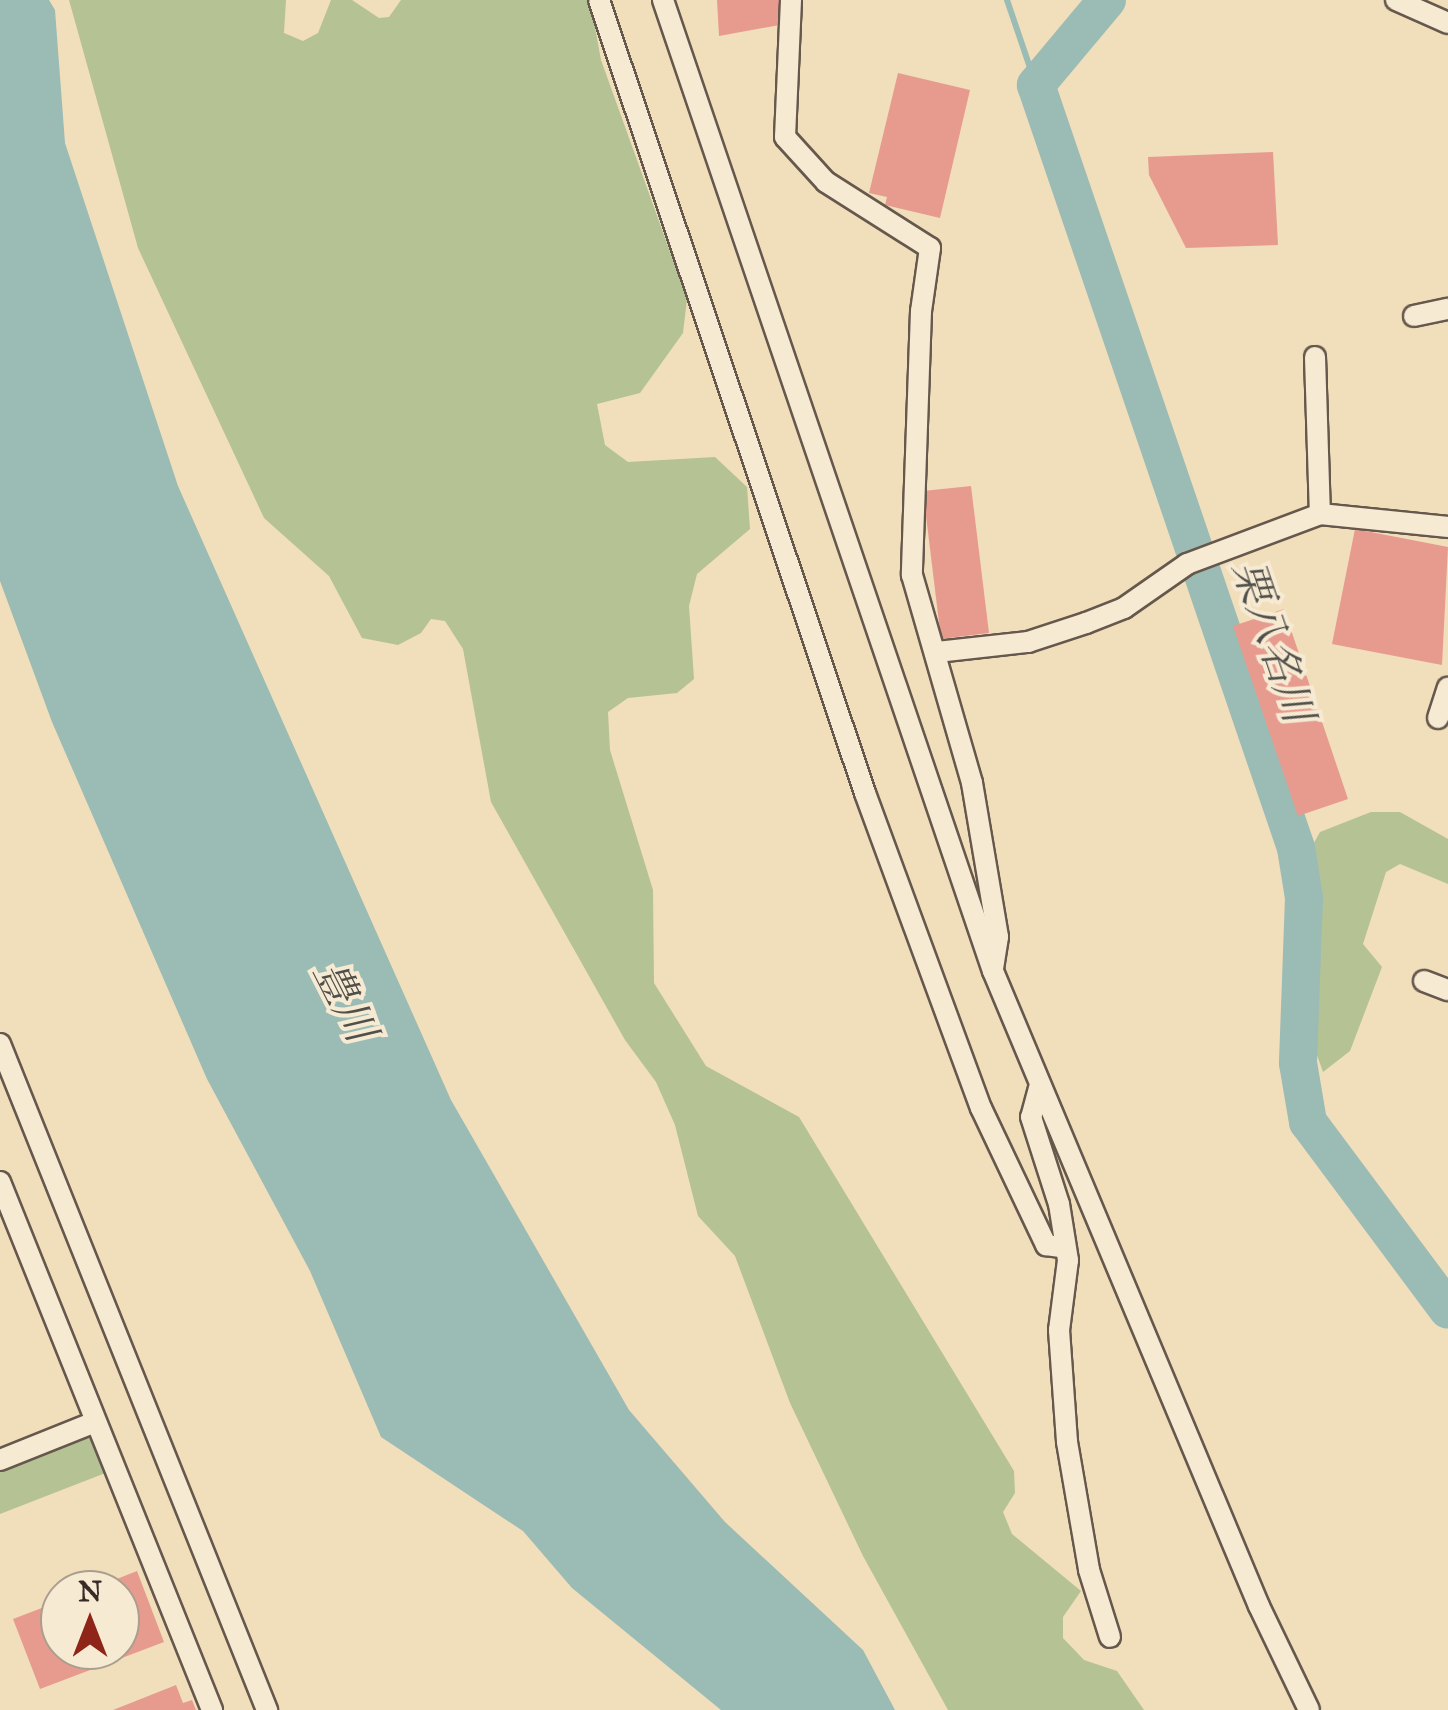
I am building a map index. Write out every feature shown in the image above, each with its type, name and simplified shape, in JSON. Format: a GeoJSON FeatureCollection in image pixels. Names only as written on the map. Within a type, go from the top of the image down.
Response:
{"type":"FeatureCollection","features":[{"type":"Feature","properties":{"kind":"street"},"geometry":{"type":"LineString","coordinates":[[599,0],[865,793],[981,1108],[1046,1244],[1061,1247],[1064,1240]]}},
{"type":"Feature","properties":{"kind":"street"},"geometry":{"type":"LineString","coordinates":[[663,0],[993,971],[1039,1088],[1309,1710]]}},
{"type":"Feature","properties":{"kind":"street"},"geometry":{"type":"LineString","coordinates":[[791,0],[785,137],[826,182],[917,234],[930,248],[921,312],[912,575],[972,783],[998,938],[993,971]]}},
{"type":"Feature","properties":{"kind":"street"},"geometry":{"type":"LineString","coordinates":[[1396,0],[1448,23]]}},
{"type":"Feature","properties":{"kind":"street"},"geometry":{"type":"LineString","coordinates":[[1414,316],[1448,309]]}},
{"type":"Feature","properties":{"kind":"street"},"geometry":{"type":"LineString","coordinates":[[1315,357],[1320,514]]}},
{"type":"Feature","properties":{"kind":"street"},"geometry":{"type":"LineString","coordinates":[[936,652],[1028,642],[1086,623],[1124,608],[1187,564],[1320,514],[1448,527]]}},
{"type":"Feature","properties":{"kind":"street"},"geometry":{"type":"LineString","coordinates":[[1438,718],[1448,688]]}},
{"type":"Feature","properties":{"kind":"street"},"geometry":{"type":"LineString","coordinates":[[1424,981],[1448,990]]}},
{"type":"Feature","properties":{"kind":"street"},"geometry":{"type":"LineString","coordinates":[[0,1044],[267,1710]]}},
{"type":"Feature","properties":{"kind":"street"},"geometry":{"type":"LineString","coordinates":[[1039,1088],[1032,1117],[1064,1240],[1059,1330],[1067,1442],[1089,1570],[1110,1637]]}},
{"type":"Feature","properties":{"kind":"street"},"geometry":{"type":"LineString","coordinates":[[0,1182],[212,1710]]}},
{"type":"Feature","properties":{"kind":"street"},"geometry":{"type":"LineString","coordinates":[[0,1460],[94,1422]]}},
{"type":"Feature","properties":{"kind":"green space"},"geometry":{"type":"Polygon","coordinates":[[[69,0],[286,0],[284,33],[303,41],[318,33],[331,0],[352,0],[379,18],[389,17],[401,0],[590,0],[601,60],[687,299],[683,333],[640,393],[597,404],[605,445],[628,462],[715,457],[747,487],[750,529],[697,574],[689,606],[694,679],[677,693],[628,698],[608,712],[610,750],[653,890],[654,983],[706,1066],[799,1117],[1014,1471],[1015,1493],[1003,1512],[1012,1534],[1081,1591],[1063,1617],[1063,1638],[1084,1660],[1117,1671],[1144,1710],[948,1710],[863,1556],[790,1403],[735,1256],[698,1216],[675,1125],[656,1082],[625,1040],[491,802],[463,649],[445,621],[431,619],[421,633],[398,645],[362,638],[329,576],[264,518],[138,248],[69,0]]]}},
{"type":"Feature","properties":{"kind":"green space"},"geometry":{"type":"Polygon","coordinates":[[[1371,812],[1400,812],[1448,839],[1448,884],[1400,864],[1386,872],[1363,944],[1382,967],[1350,1051],[1323,1072],[1312,1041],[1317,890],[1310,850],[1320,832],[1371,812]]]}},
{"type":"Feature","properties":{"kind":"green space"},"geometry":{"type":"Polygon","coordinates":[[[91,1433],[108,1472],[0,1514],[0,1468],[91,1433]]]}},
{"type":"Feature","properties":{"kind":"water","name":"豊川"},"geometry":{"type":"Polygon","coordinates":[[[0,0],[49,0],[55,10],[65,143],[178,486],[451,1100],[629,1410],[725,1522],[863,1650],[895,1710],[721,1710],[572,1588],[523,1531],[381,1437],[310,1271],[207,1079],[52,722],[0,581],[0,0]]]}},
{"type":"Feature","properties":{"kind":"building"},"geometry":{"type":"Polygon","coordinates":[[[717,0],[786,0],[785,24],[719,36],[717,0]]]}},
{"type":"Feature","properties":{"kind":"building"},"geometry":{"type":"Polygon","coordinates":[[[898,73],[970,90],[940,218],[885,205],[887,197],[869,193],[898,73]]]}},
{"type":"Feature","properties":{"kind":"building"},"geometry":{"type":"Polygon","coordinates":[[[1273,152],[1278,245],[1186,248],[1149,175],[1148,157],[1273,152]]]}},
{"type":"Feature","properties":{"kind":"building"},"geometry":{"type":"Polygon","coordinates":[[[971,486],[989,633],[941,639],[923,491],[971,486]]]}},
{"type":"Feature","properties":{"kind":"building"},"geometry":{"type":"Polygon","coordinates":[[[1355,529],[1448,547],[1442,665],[1332,644],[1355,529]]]}},
{"type":"Feature","properties":{"kind":"building"},"geometry":{"type":"Polygon","coordinates":[[[1284,609],[1348,799],[1298,816],[1233,626],[1284,609]]]}},
{"type":"Feature","properties":{"kind":"building"},"geometry":{"type":"Polygon","coordinates":[[[140,1579],[164,1642],[140,1651],[140,1579]]]}},
{"type":"Feature","properties":{"kind":"building"},"geometry":{"type":"Polygon","coordinates":[[[40,1609],[40,1670],[90,1670],[40,1689],[13,1619],[40,1609]]]}},
{"type":"Feature","properties":{"kind":"building"},"geometry":{"type":"Polygon","coordinates":[[[176,1685],[183,1703],[192,1700],[196,1710],[113,1710],[176,1685]]]}},
{"type":"Feature","properties":{"kind":"waterway"},"geometry":{"type":"LineString","coordinates":[[1007,0],[1036,85]]}},
{"type":"Feature","properties":{"kind":"waterway","name":"栗八名川"},"geometry":{"type":"LineString","coordinates":[[1107,0],[1036,85],[1296,848],[1304,898],[1298,1063],[1308,1122],[1448,1310]]}}]}
